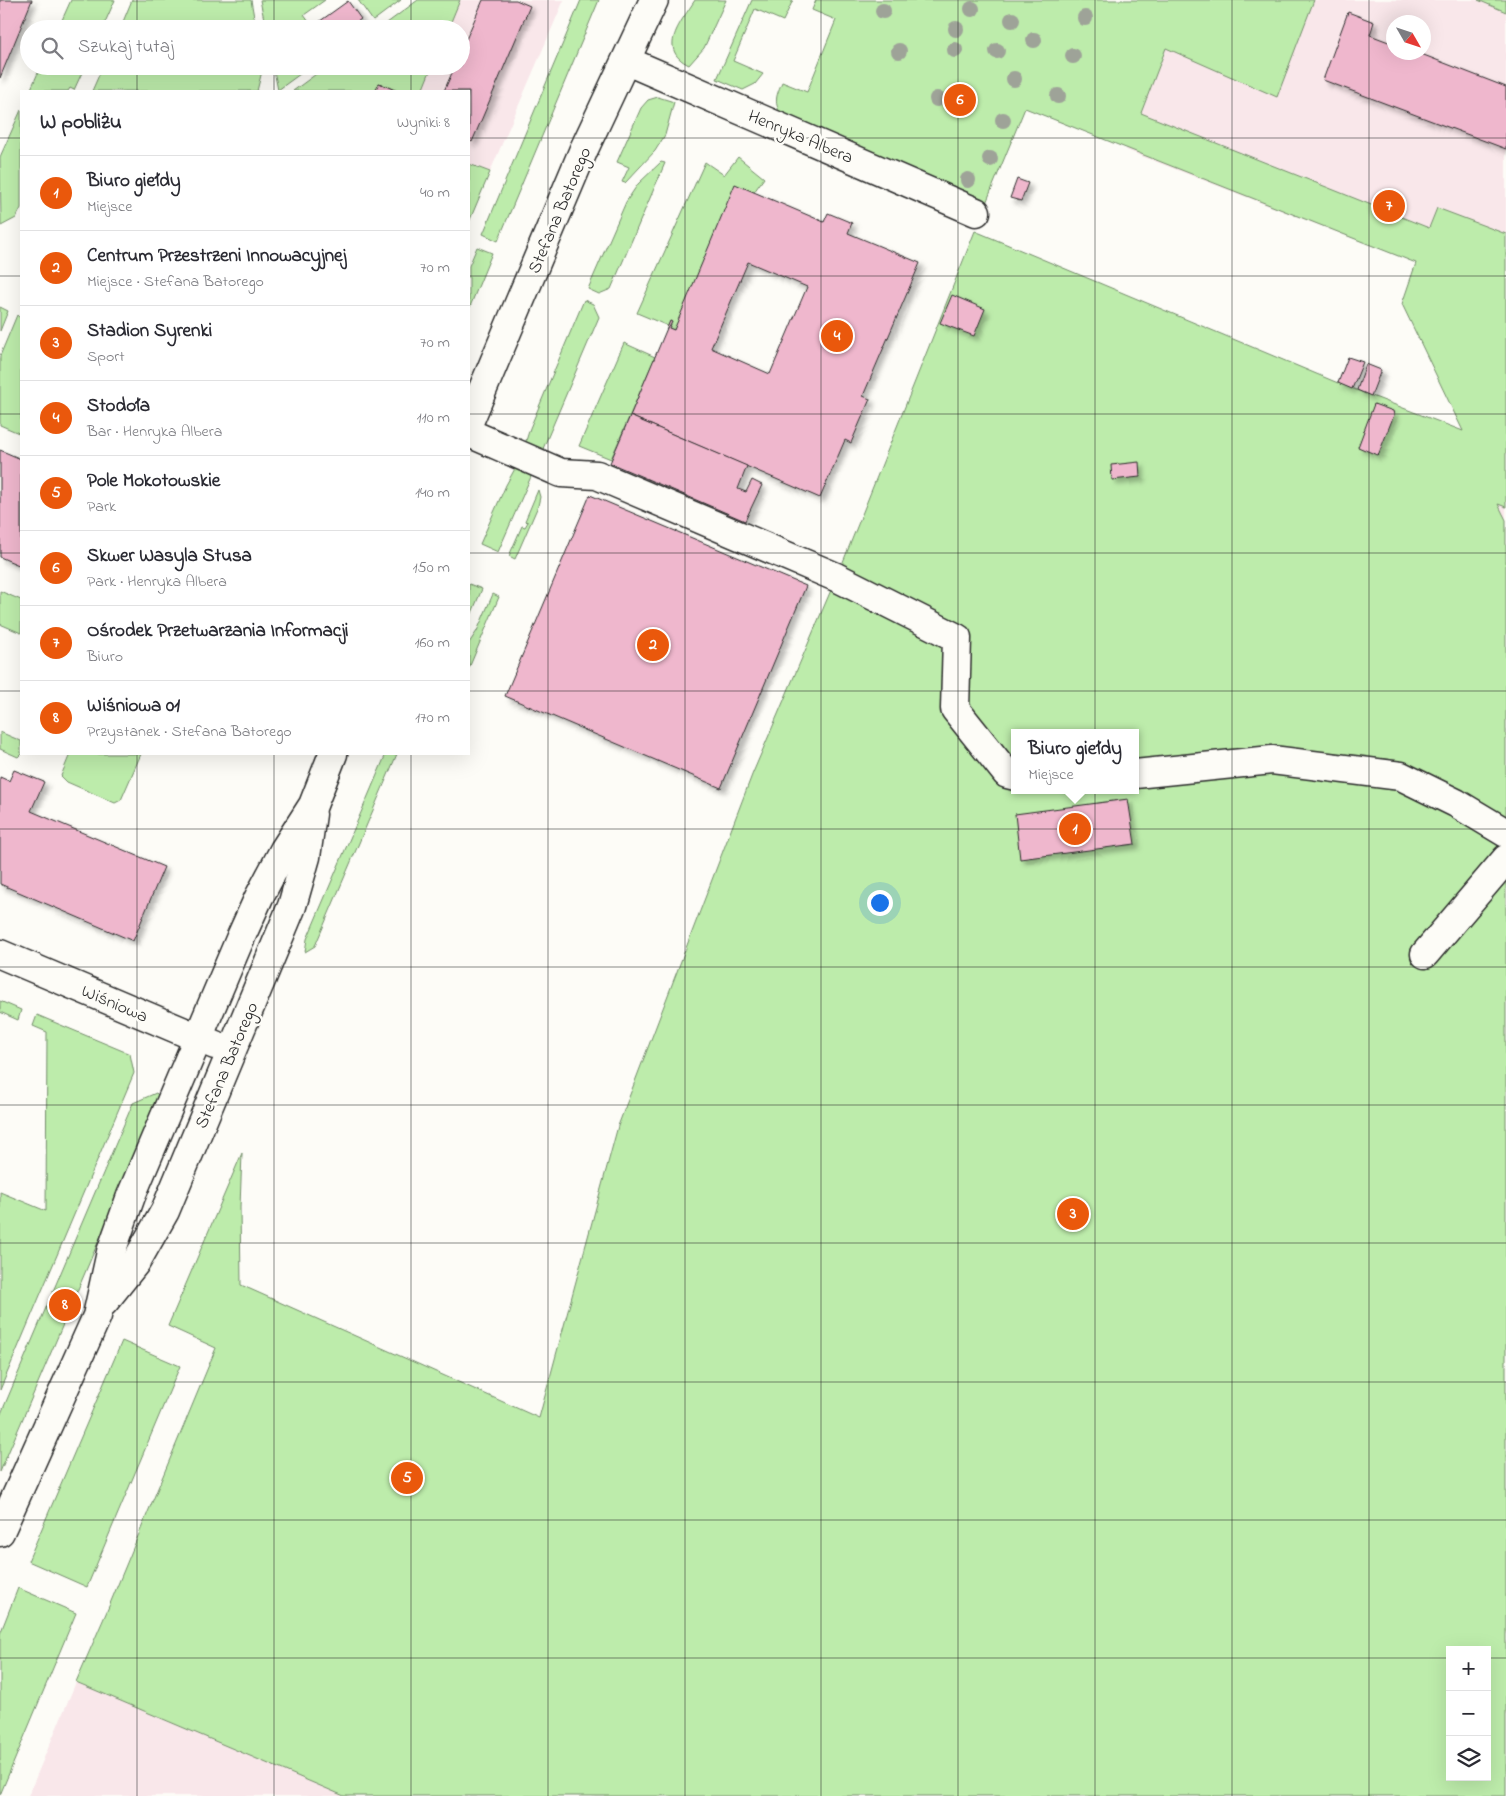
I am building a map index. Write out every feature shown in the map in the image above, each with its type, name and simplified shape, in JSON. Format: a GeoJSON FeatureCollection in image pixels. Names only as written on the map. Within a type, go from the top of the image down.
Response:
{"type":"FeatureCollection","features":[{"type":"Feature","properties":{"kind":"street","name":"Stefana Batorego"},"geometry":{"type":"LineString","coordinates":[[470,420],[584,149],[627,61],[654,0]]}},
{"type":"Feature","properties":{"kind":"street","name":"Henryka Albera"},"geometry":{"type":"LineString","coordinates":[[627,61],[976,212]]}},
{"type":"Feature","properties":{"kind":"street"},"geometry":{"type":"LineString","coordinates":[[470,433],[561,472],[597,475],[836,577],[957,638],[955,709],[1007,774],[1011,775]]}},
{"type":"Feature","properties":{"kind":"street","name":"Stefana Batorego"},"geometry":{"type":"LineString","coordinates":[[0,1532],[100,1308],[111,1252],[131,1196],[198,1038],[259,897],[284,850],[313,805],[333,755]]}},
{"type":"Feature","properties":{"kind":"street"},"geometry":{"type":"LineString","coordinates":[[1139,774],[1272,760],[1400,776],[1456,803],[1506,833]]}},
{"type":"Feature","properties":{"kind":"street","name":"Stefana Batorego"},"geometry":{"type":"LineString","coordinates":[[100,1308],[136,1262],[165,1211],[292,906],[306,857],[313,805]]}},
{"type":"Feature","properties":{"kind":"street"},"geometry":{"type":"LineString","coordinates":[[1425,954],[1506,859]]}},
{"type":"Feature","properties":{"kind":"street","name":"Wiśniowa"},"geometry":{"type":"LineString","coordinates":[[0,954],[231,1051]]}},
{"type":"Feature","properties":{"kind":"shaded area"},"geometry":{"type":"Polygon","coordinates":[[[460,0],[564,0],[490,172],[470,164],[470,90],[422,90],[428,75],[470,75],[470,20],[452,20],[460,0]]]}},
{"type":"Feature","properties":{"kind":"shaded area"},"geometry":{"type":"Polygon","coordinates":[[[1183,0],[1506,0],[1506,520],[1402,304],[1416,263],[1126,150],[1183,0]]]}},
{"type":"Feature","properties":{"kind":"shaded area"},"geometry":{"type":"Polygon","coordinates":[[[76,1682],[204,1736],[344,1796],[28,1796],[76,1682]]]}},
{"type":"Feature","properties":{"kind":"green space"},"geometry":{"type":"Polygon","coordinates":[[[71,0],[115,0],[106,20],[62,20],[71,0]]]}},
{"type":"Feature","properties":{"kind":"green space"},"geometry":{"type":"Polygon","coordinates":[[[132,0],[251,0],[254,20],[124,20],[132,0]]]}},
{"type":"Feature","properties":{"kind":"green space"},"geometry":{"type":"Polygon","coordinates":[[[260,0],[325,0],[304,15],[308,20],[264,20],[260,0]]]}},
{"type":"Feature","properties":{"kind":"green space"},"geometry":{"type":"Polygon","coordinates":[[[358,0],[401,0],[374,20],[372,20],[358,0]]]}},
{"type":"Feature","properties":{"kind":"green space"},"geometry":{"type":"Polygon","coordinates":[[[418,0],[460,0],[452,20],[391,20],[418,0]]]}},
{"type":"Feature","properties":{"kind":"green space"},"geometry":{"type":"Polygon","coordinates":[[[581,0],[599,0],[498,241],[483,234],[581,0]]]}},
{"type":"Feature","properties":{"kind":"green space"},"geometry":{"type":"Polygon","coordinates":[[[695,0],[726,0],[704,48],[689,65],[679,58],[674,51],[673,43],[679,26],[695,0]]]}},
{"type":"Feature","properties":{"kind":"green space"},"geometry":{"type":"Polygon","coordinates":[[[752,0],[793,0],[783,21],[755,9],[733,61],[763,74],[755,84],[743,90],[717,79],[752,0]]]}},
{"type":"Feature","properties":{"kind":"green space"},"geometry":{"type":"Polygon","coordinates":[[[816,0],[1314,0],[1277,97],[1166,48],[1141,113],[1429,228],[1437,208],[1506,234],[1506,507],[1498,504],[1506,520],[1506,1796],[344,1796],[76,1682],[216,1348],[168,1326],[242,1153],[240,1207],[241,1285],[539,1418],[618,1126],[752,775],[843,562],[975,231],[1338,383],[1463,431],[1402,304],[1416,263],[1025,108],[986,203],[951,190],[781,114],[776,102],[782,82],[807,92],[836,20],[812,10],[816,0]]]}},
{"type":"Feature","properties":{"kind":"green space"},"geometry":{"type":"Polygon","coordinates":[[[1478,0],[1506,0],[1506,12],[1478,0]]]}},
{"type":"Feature","properties":{"kind":"green space"},"geometry":{"type":"Polygon","coordinates":[[[37,75],[81,75],[74,90],[70,88],[69,90],[30,90],[37,75]]]}},
{"type":"Feature","properties":{"kind":"green space"},"geometry":{"type":"Polygon","coordinates":[[[99,75],[261,75],[257,90],[92,90],[99,75]]]}},
{"type":"Feature","properties":{"kind":"green space"},"geometry":{"type":"Polygon","coordinates":[[[275,75],[299,75],[278,90],[275,75]]]}},
{"type":"Feature","properties":{"kind":"green space"},"geometry":{"type":"Polygon","coordinates":[[[315,75],[428,75],[422,90],[395,90],[379,83],[376,90],[294,90],[315,75]]]}},
{"type":"Feature","properties":{"kind":"green space"},"geometry":{"type":"Polygon","coordinates":[[[658,97],[674,102],[665,135],[655,151],[625,183],[622,182],[629,167],[617,162],[641,108],[648,100],[658,97]]]}},
{"type":"Feature","properties":{"kind":"green space"},"geometry":{"type":"Polygon","coordinates":[[[20,112],[20,210],[16,218],[1,226],[0,157],[20,112]]]}},
{"type":"Feature","properties":{"kind":"green space"},"geometry":{"type":"Polygon","coordinates":[[[738,157],[764,178],[674,330],[669,328],[672,322],[670,321],[668,326],[637,313],[705,162],[724,175],[738,157]]]}},
{"type":"Feature","properties":{"kind":"green space"},"geometry":{"type":"Polygon","coordinates":[[[661,162],[665,163],[611,289],[599,294],[588,289],[626,202],[638,184],[661,162]]]}},
{"type":"Feature","properties":{"kind":"green space"},"geometry":{"type":"Polygon","coordinates":[[[470,164],[490,172],[470,220],[470,164]]]}},
{"type":"Feature","properties":{"kind":"green space"},"geometry":{"type":"Polygon","coordinates":[[[477,247],[492,253],[470,307],[470,264],[477,247]]]}},
{"type":"Feature","properties":{"kind":"green space"},"geometry":{"type":"Polygon","coordinates":[[[584,300],[593,304],[599,317],[542,451],[525,444],[584,300]]]}},
{"type":"Feature","properties":{"kind":"green space"},"geometry":{"type":"Polygon","coordinates":[[[0,307],[8,311],[0,331],[0,307]]]}},
{"type":"Feature","properties":{"kind":"green space"},"geometry":{"type":"Polygon","coordinates":[[[17,315],[20,318],[20,434],[0,425],[0,356],[17,315]]]}},
{"type":"Feature","properties":{"kind":"green space"},"geometry":{"type":"Polygon","coordinates":[[[624,343],[655,357],[611,459],[579,446],[624,343]]]}},
{"type":"Feature","properties":{"kind":"green space"},"geometry":{"type":"Polygon","coordinates":[[[517,465],[533,472],[498,552],[480,544],[517,465]]]}},
{"type":"Feature","properties":{"kind":"green space"},"geometry":{"type":"Polygon","coordinates":[[[538,490],[540,497],[538,506],[515,559],[509,556],[522,526],[525,527],[528,522],[525,521],[538,490]]]}},
{"type":"Feature","properties":{"kind":"green space"},"geometry":{"type":"Polygon","coordinates":[[[470,584],[482,589],[470,618],[470,584]]]}},
{"type":"Feature","properties":{"kind":"green space"},"geometry":{"type":"Polygon","coordinates":[[[0,591],[20,600],[20,633],[0,624],[0,591]]]}},
{"type":"Feature","properties":{"kind":"green space"},"geometry":{"type":"Polygon","coordinates":[[[493,594],[499,597],[470,666],[470,642],[477,631],[493,594]]]}},
{"type":"Feature","properties":{"kind":"green space"},"geometry":{"type":"Polygon","coordinates":[[[0,732],[20,741],[20,755],[18,757],[0,749],[0,732]]]}},
{"type":"Feature","properties":{"kind":"green space"},"geometry":{"type":"Polygon","coordinates":[[[70,755],[141,755],[121,800],[115,803],[67,782],[61,776],[70,755]]]}},
{"type":"Feature","properties":{"kind":"green space"},"geometry":{"type":"Polygon","coordinates":[[[386,755],[397,755],[315,946],[305,952],[307,939],[386,755]]]}},
{"type":"Feature","properties":{"kind":"green space"},"geometry":{"type":"Polygon","coordinates":[[[0,1001],[21,1010],[18,1020],[0,1012],[0,1001]]]}},
{"type":"Feature","properties":{"kind":"green space"},"geometry":{"type":"Polygon","coordinates":[[[37,1015],[130,1054],[134,1073],[0,1390],[0,1192],[46,1211],[47,1032],[33,1026],[37,1015]]]}},
{"type":"Feature","properties":{"kind":"green space"},"geometry":{"type":"Polygon","coordinates":[[[156,1093],[160,1097],[0,1472],[0,1416],[133,1103],[156,1093]]]}},
{"type":"Feature","properties":{"kind":"green space"},"geometry":{"type":"Polygon","coordinates":[[[122,1341],[180,1366],[87,1587],[28,1561],[122,1341]]]}},
{"type":"Feature","properties":{"kind":"green space"},"geometry":{"type":"Polygon","coordinates":[[[18,1588],[76,1613],[0,1795],[0,1634],[18,1588]]]}},
{"type":"Feature","properties":{"kind":"building"},"geometry":{"type":"Polygon","coordinates":[[[0,0],[32,0],[24,20],[20,20],[20,29],[0,78],[0,0]]]}},
{"type":"Feature","properties":{"kind":"building"},"geometry":{"type":"Polygon","coordinates":[[[483,0],[516,0],[530,6],[472,142],[470,141],[470,90],[444,90],[451,75],[470,75],[470,30],[483,0]]]}},
{"type":"Feature","properties":{"kind":"building"},"geometry":{"type":"Polygon","coordinates":[[[348,1],[361,19],[360,20],[322,20],[348,1]]]}},
{"type":"Feature","properties":{"kind":"building"},"geometry":{"type":"Polygon","coordinates":[[[1348,12],[1374,22],[1370,35],[1386,41],[1386,60],[1431,60],[1431,58],[1506,87],[1506,149],[1323,80],[1348,12]]]}},
{"type":"Feature","properties":{"kind":"building"},"geometry":{"type":"Polygon","coordinates":[[[379,83],[395,90],[376,90],[379,83]]]}},
{"type":"Feature","properties":{"kind":"building"},"geometry":{"type":"Polygon","coordinates":[[[1017,179],[1028,183],[1021,201],[1010,198],[1017,179]]]}},
{"type":"Feature","properties":{"kind":"building"},"geometry":{"type":"Polygon","coordinates":[[[735,184],[824,222],[828,213],[852,223],[848,233],[920,263],[863,396],[870,399],[851,443],[845,440],[820,498],[630,416],[670,321],[672,322],[669,328],[674,330],[735,184]],[[748,262],[711,348],[770,374],[807,287],[748,262]]]}},
{"type":"Feature","properties":{"kind":"building"},"geometry":{"type":"Polygon","coordinates":[[[952,295],[985,309],[974,336],[940,323],[952,295]]]}},
{"type":"Feature","properties":{"kind":"building"},"geometry":{"type":"Polygon","coordinates":[[[1348,357],[1363,362],[1352,389],[1338,383],[1348,357]]]}},
{"type":"Feature","properties":{"kind":"building"},"geometry":{"type":"Polygon","coordinates":[[[1366,364],[1381,370],[1371,396],[1357,390],[1366,364]]]}},
{"type":"Feature","properties":{"kind":"building"},"geometry":{"type":"Polygon","coordinates":[[[1374,404],[1393,411],[1394,415],[1377,455],[1358,447],[1374,404]]]}},
{"type":"Feature","properties":{"kind":"building"},"geometry":{"type":"Polygon","coordinates":[[[630,416],[747,466],[738,489],[746,492],[752,480],[762,485],[745,521],[610,463],[630,416]]]}},
{"type":"Feature","properties":{"kind":"building"},"geometry":{"type":"Polygon","coordinates":[[[0,450],[20,459],[20,566],[0,557],[0,450]]]}},
{"type":"Feature","properties":{"kind":"building"},"geometry":{"type":"Polygon","coordinates":[[[1139,462],[1140,477],[1112,480],[1111,465],[1139,462]]]}},
{"type":"Feature","properties":{"kind":"building"},"geometry":{"type":"Polygon","coordinates":[[[590,495],[806,586],[721,788],[505,696],[590,495]]]}},
{"type":"Feature","properties":{"kind":"building"},"geometry":{"type":"Polygon","coordinates":[[[14,770],[44,782],[31,811],[164,867],[133,941],[0,884],[0,777],[9,781],[14,770]]]}},
{"type":"Feature","properties":{"kind":"building"},"geometry":{"type":"Polygon","coordinates":[[[1128,799],[1135,844],[1020,859],[1015,814],[1128,799]]]}},
{"type":"Feature","properties":{"kind":"place","name":"Skwer Wasyla Stusa"},"geometry":{"type":"Point","coordinates":[960,100]}},
{"type":"Feature","properties":{"kind":"place","name":"Ośrodek Przetwarzania Informacji"},"geometry":{"type":"Point","coordinates":[1389,206]}},
{"type":"Feature","properties":{"kind":"place","name":"Stodoła"},"geometry":{"type":"Point","coordinates":[837,336]}},
{"type":"Feature","properties":{"kind":"place","name":"Centrum Przestrzeni Innowacyjnej"},"geometry":{"type":"Point","coordinates":[653,645]}},
{"type":"Feature","properties":{"kind":"place","name":"Biuro giełdy"},"geometry":{"type":"Point","coordinates":[1075,829]}},
{"type":"Feature","properties":{"kind":"place","name":"Stadion Syrenki"},"geometry":{"type":"Point","coordinates":[1073,1214]}},
{"type":"Feature","properties":{"kind":"place","name":"Wiśniowa 01"},"geometry":{"type":"Point","coordinates":[65,1305]}},
{"type":"Feature","properties":{"kind":"place","name":"Pole Mokotowskie"},"geometry":{"type":"Point","coordinates":[407,1478]}}]}
